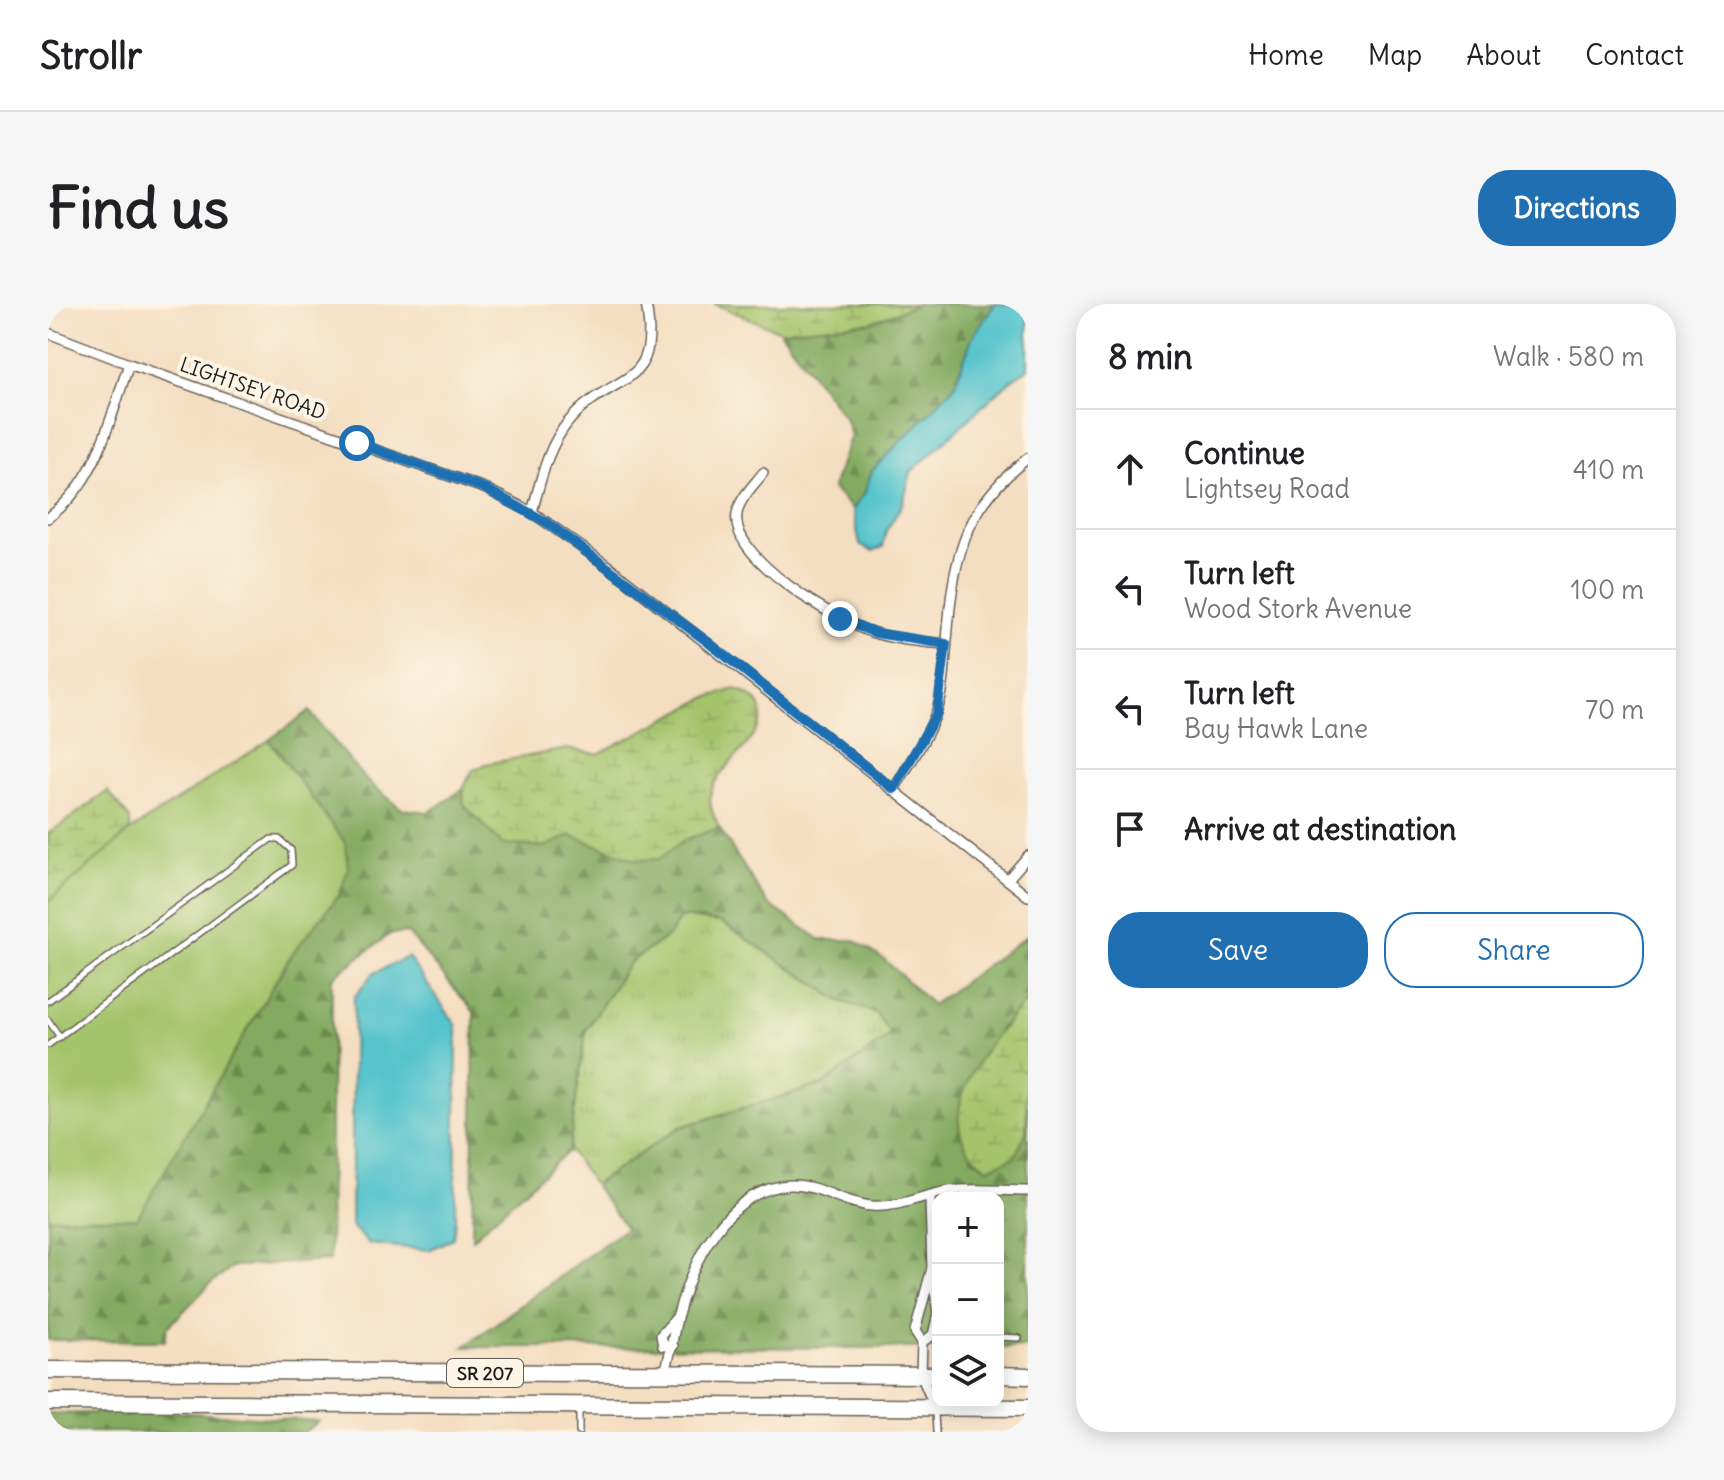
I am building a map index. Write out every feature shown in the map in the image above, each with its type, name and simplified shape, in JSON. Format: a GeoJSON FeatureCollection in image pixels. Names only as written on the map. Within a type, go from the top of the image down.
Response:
{"type":"FeatureCollection","features":[{"type":"Feature","properties":{"kind":"highway","name":"SR 207"},"geometry":{"type":"LineString","coordinates":[[48,1370],[930,1375]]}},
{"type":"Feature","properties":{"kind":"highway"},"geometry":{"type":"LineString","coordinates":[[1004,1375],[1028,1376]]}},
{"type":"Feature","properties":{"kind":"highway","name":"SR 207"},"geometry":{"type":"LineString","coordinates":[[48,1402],[932,1407]]}},
{"type":"Feature","properties":{"kind":"highway","name":"SR 207"},"geometry":{"type":"LineString","coordinates":[[1004,1408],[1028,1408]]}},
{"type":"Feature","properties":{"kind":"street"},"geometry":{"type":"LineString","coordinates":[[532,512],[547,456],[559,434],[572,417],[636,371],[646,359],[651,346],[646,304]]}},
{"type":"Feature","properties":{"kind":"street","name":"LIGHTSEY ROAD"},"geometry":{"type":"LineString","coordinates":[[48,333],[484,488],[532,512],[708,642],[1028,896]]}},
{"type":"Feature","properties":{"kind":"street"},"geometry":{"type":"LineString","coordinates":[[48,518],[75,495],[90,473],[129,364]]}},
{"type":"Feature","properties":{"kind":"street"},"geometry":{"type":"LineString","coordinates":[[894,789],[937,713],[953,576],[965,533],[988,495],[1028,458]]}},
{"type":"Feature","properties":{"kind":"street"},"geometry":{"type":"LineString","coordinates":[[763,473],[737,514],[739,534],[747,549],[816,605],[840,619],[876,633],[946,644]]}},
{"type":"Feature","properties":{"kind":"street"},"geometry":{"type":"LineString","coordinates":[[1008,879],[1028,856]]}},
{"type":"Feature","properties":{"kind":"street"},"geometry":{"type":"LineString","coordinates":[[664,1374],[673,1346],[677,1316],[690,1278],[715,1231],[737,1207],[763,1191],[789,1185],[811,1187],[866,1206],[890,1207],[950,1191],[1028,1191]]}},
{"type":"Feature","properties":{"kind":"street"},"geometry":{"type":"LineString","coordinates":[[930,1196],[932,1268],[916,1317],[915,1331],[922,1342],[930,1375]]}},
{"type":"Feature","properties":{"kind":"street"},"geometry":{"type":"LineString","coordinates":[[922,1342],[933,1336]]}},
{"type":"Feature","properties":{"kind":"lane"},"geometry":{"type":"LineString","coordinates":[[48,1001],[271,839],[279,839],[291,850],[292,865],[48,1045]]}},
{"type":"Feature","properties":{"kind":"lane"},"geometry":{"type":"LineString","coordinates":[[48,1020],[60,1037]]}},
{"type":"Feature","properties":{"kind":"lane"},"geometry":{"type":"LineString","coordinates":[[1004,1337],[1019,1338]]}},
{"type":"Feature","properties":{"kind":"lane"},"geometry":{"type":"LineString","coordinates":[[579,1405],[579,1432]]}},
{"type":"Feature","properties":{"kind":"lane"},"geometry":{"type":"LineString","coordinates":[[935,1408],[936,1432]]}},
{"type":"Feature","properties":{"kind":"green space"},"geometry":{"type":"Polygon","coordinates":[[[714,304],[917,304],[871,322],[780,331],[714,304]]]}},
{"type":"Feature","properties":{"kind":"green space"},"geometry":{"type":"Polygon","coordinates":[[[917,304],[995,304],[972,338],[954,387],[872,471],[865,492],[853,510],[832,488],[851,435],[845,418],[780,331],[871,322],[917,304]]]}},
{"type":"Feature","properties":{"kind":"green space"},"geometry":{"type":"Polygon","coordinates":[[[735,689],[753,698],[761,709],[760,722],[754,735],[713,786],[710,802],[719,828],[684,840],[659,859],[636,860],[571,835],[544,847],[503,844],[464,805],[463,789],[472,771],[486,764],[566,749],[598,754],[706,698],[735,689]]]}},
{"type":"Feature","properties":{"kind":"green space"},"geometry":{"type":"Polygon","coordinates":[[[309,711],[366,780],[402,809],[429,812],[463,789],[464,805],[544,847],[571,835],[636,860],[659,859],[684,840],[719,828],[767,903],[821,940],[854,940],[885,960],[932,1005],[1028,935],[1028,1000],[1000,1029],[972,1158],[988,1168],[1015,1156],[1028,1105],[1028,1347],[1004,1348],[1004,1192],[932,1192],[932,1348],[464,1347],[626,1228],[594,1185],[680,1127],[824,1084],[891,1034],[875,1013],[841,1001],[721,922],[681,917],[668,936],[629,963],[586,1030],[569,1150],[472,1239],[474,1012],[408,933],[390,934],[332,978],[330,1261],[234,1266],[211,1283],[167,1328],[165,1341],[48,1340],[48,1217],[137,1218],[291,955],[339,895],[345,843],[269,740],[309,711]]]}},
{"type":"Feature","properties":{"kind":"green space"},"geometry":{"type":"Polygon","coordinates":[[[269,740],[345,843],[348,869],[339,895],[291,955],[137,1218],[48,1217],[48,902],[130,831],[269,740]]]}},
{"type":"Feature","properties":{"kind":"green space"},"geometry":{"type":"Polygon","coordinates":[[[108,791],[130,819],[130,831],[48,902],[48,834],[108,791]]]}},
{"type":"Feature","properties":{"kind":"green space"},"geometry":{"type":"Polygon","coordinates":[[[680,917],[721,922],[841,1001],[876,1013],[892,1034],[824,1084],[680,1127],[594,1185],[569,1150],[586,1030],[629,963],[667,936],[680,917]]]}},
{"type":"Feature","properties":{"kind":"green space"},"geometry":{"type":"Polygon","coordinates":[[[1028,1000],[1026,1132],[1015,1157],[988,1168],[968,1149],[960,1128],[960,1105],[980,1058],[1028,1000]]]}},
{"type":"Feature","properties":{"kind":"green space"},"geometry":{"type":"Polygon","coordinates":[[[159,1411],[319,1421],[304,1432],[48,1432],[48,1414],[159,1411]]]}},
{"type":"Feature","properties":{"kind":"water"},"geometry":{"type":"Polygon","coordinates":[[[995,304],[1028,304],[1028,369],[1010,381],[911,472],[903,503],[886,531],[883,547],[873,551],[860,545],[853,510],[865,492],[872,471],[954,387],[972,338],[995,304]]]}},
{"type":"Feature","properties":{"kind":"water"},"geometry":{"type":"Polygon","coordinates":[[[408,957],[457,1026],[453,1238],[429,1250],[369,1244],[351,1225],[354,997],[374,973],[408,957]]]}},
{"type":"Feature","properties":{"kind":"route"},"geometry":{"type":"LineString","coordinates":[[357,443],[484,488],[532,512],[708,642],[894,789],[937,713],[945,672],[946,644],[876,633],[840,619]]}}]}
